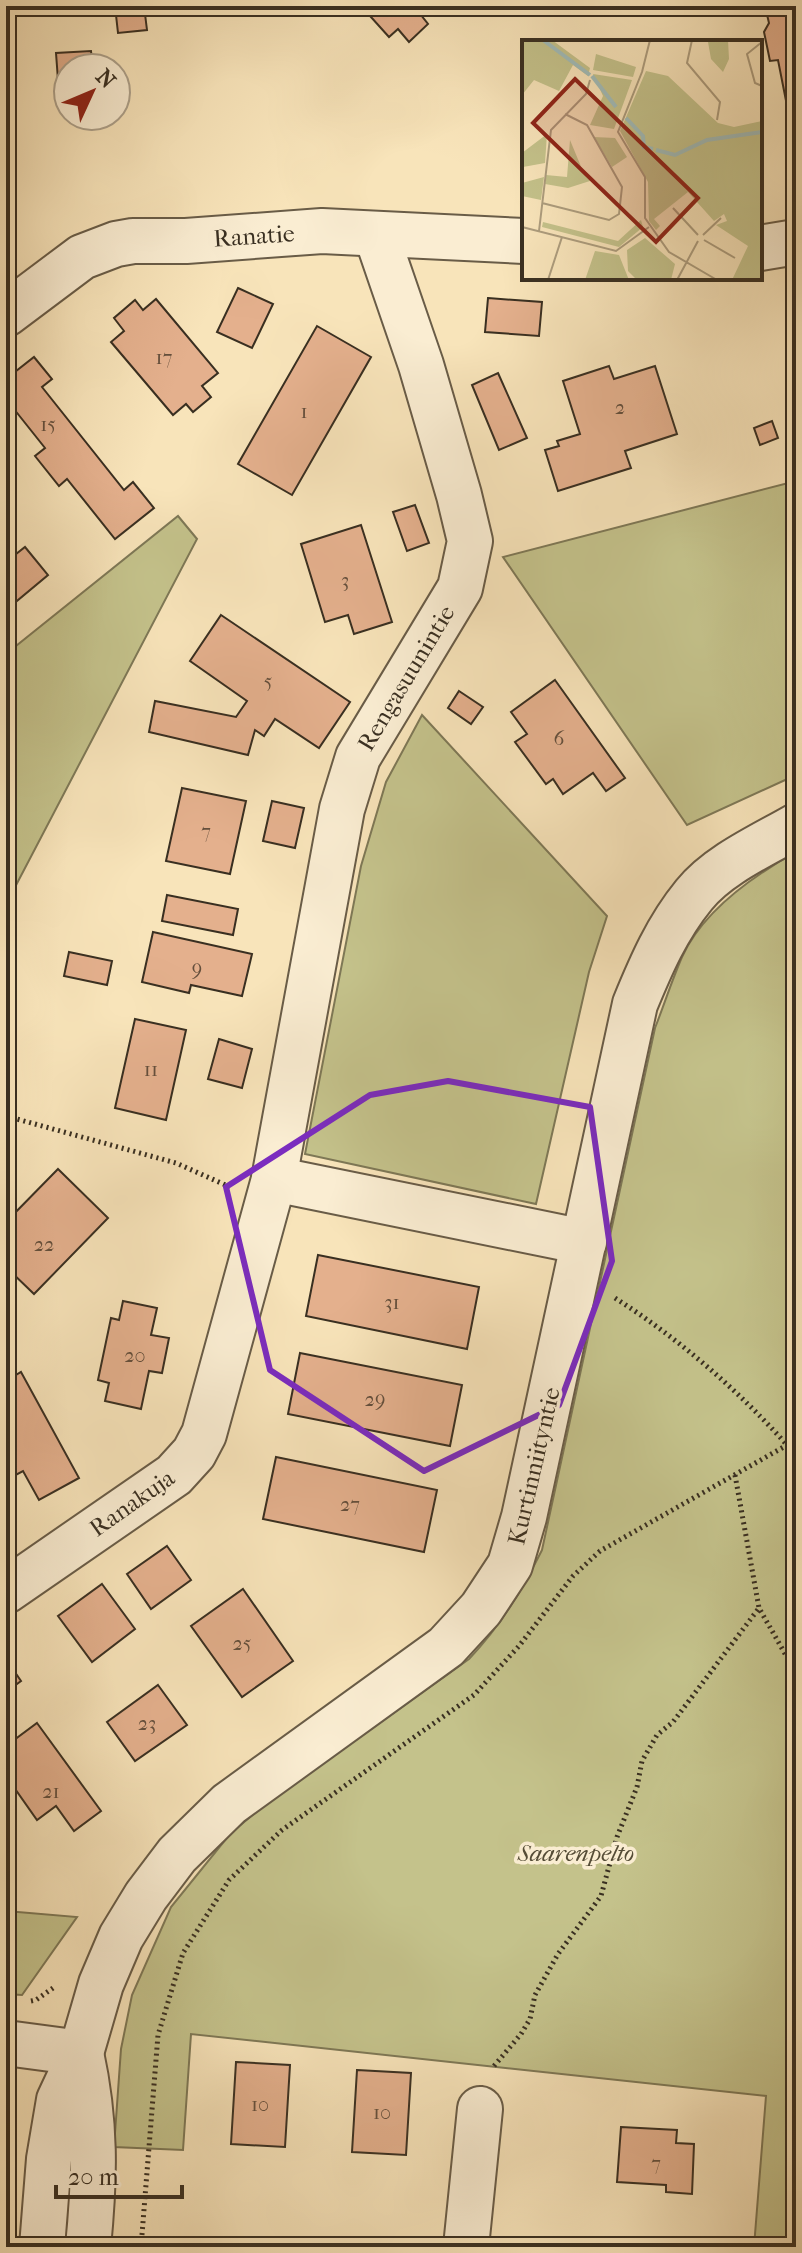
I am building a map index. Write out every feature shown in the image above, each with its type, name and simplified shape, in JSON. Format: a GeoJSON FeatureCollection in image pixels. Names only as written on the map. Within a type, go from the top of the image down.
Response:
{"type":"FeatureCollection","features":[{"type":"Feature","properties":{"kind":"street","name":"Ranatie"},"geometry":{"type":"LineString","coordinates":[[6,314],[82,257],[116,244],[322,231],[522,241]]}},
{"type":"Feature","properties":{"kind":"street","name":"Rengasuunintie"},"geometry":{"type":"LineString","coordinates":[[217,1384],[271,1191],[342,809],[358,757],[460,588],[470,541],[421,365],[376,234]]}},
{"type":"Feature","properties":{"kind":"street"},"geometry":{"type":"LineString","coordinates":[[762,248],[796,242]]}},
{"type":"Feature","properties":{"kind":"street","name":"Kurtinniityntie"},"geometry":{"type":"LineString","coordinates":[[42,2247],[49,2159],[59,2100],[81,2053],[101,1984],[121,1937],[146,1896],[177,1855],[229,1804],[446,1647],[481,1609],[510,1565],[524,1517],[635,1004],[659,946],[695,893],[740,857],[796,826]]}},
{"type":"Feature","properties":{"kind":"street"},"geometry":{"type":"LineString","coordinates":[[271,1191],[584,1242]]}},
{"type":"Feature","properties":{"kind":"street","name":"Ranakuja"},"geometry":{"type":"LineString","coordinates":[[6,1591],[174,1475],[194,1453],[204,1434],[217,1384]]}},
{"type":"Feature","properties":{"kind":"street"},"geometry":{"type":"LineString","coordinates":[[6,2043],[81,2053],[91,2099],[95,2163],[88,2247]]}},
{"type":"Feature","properties":{"kind":"street"},"geometry":{"type":"LineString","coordinates":[[466,2247],[480,2109]]}},
{"type":"Feature","properties":{"kind":"path"},"geometry":{"type":"LineString","coordinates":[[6,1116],[271,1191]]}},
{"type":"Feature","properties":{"kind":"path"},"geometry":{"type":"LineString","coordinates":[[610,1295],[646,1317],[696,1359],[765,1420],[787,1445]]}},
{"type":"Feature","properties":{"kind":"path"},"geometry":{"type":"LineString","coordinates":[[141,2247],[158,2035],[183,1953],[229,1880],[282,1830],[474,1695],[519,1646],[573,1576],[600,1551],[796,1440]]}},
{"type":"Feature","properties":{"kind":"path"},"geometry":{"type":"LineString","coordinates":[[735,1475],[759,1608],[796,1673]]}},
{"type":"Feature","properties":{"kind":"path"},"geometry":{"type":"LineString","coordinates":[[494,2066],[521,2034],[530,2019],[535,1995],[558,1954],[601,1896],[617,1837],[637,1787],[642,1761],[657,1735],[673,1722],[759,1608]]}},
{"type":"Feature","properties":{"kind":"path"},"geometry":{"type":"LineString","coordinates":[[21,2001],[36,2000],[56,1986]]}},
{"type":"Feature","properties":{"kind":"highlighted area"},"geometry":{"type":"Polygon","coordinates":[[[448,1081],[590,1107],[612,1261],[559,1405],[424,1471],[270,1370],[226,1187],[370,1095],[448,1081]]]}},
{"type":"Feature","properties":{"kind":"green space"},"geometry":{"type":"Polygon","coordinates":[[[796,481],[796,775],[687,825],[503,557],[796,481]]]}},
{"type":"Feature","properties":{"kind":"green space"},"geometry":{"type":"Polygon","coordinates":[[[178,516],[197,539],[13,891],[14,1093],[6,1089],[6,654],[178,516]]]}},
{"type":"Feature","properties":{"kind":"green space"},"geometry":{"type":"Polygon","coordinates":[[[422,715],[607,916],[589,972],[536,1204],[305,1154],[361,866],[386,782],[422,715]]]}},
{"type":"Feature","properties":{"kind":"green space","name":"Saarenpelto"},"geometry":{"type":"Polygon","coordinates":[[[796,852],[796,2247],[754,2247],[766,2096],[191,2034],[183,2150],[114,2147],[121,2049],[132,1995],[171,1907],[230,1834],[262,1807],[469,1659],[501,1621],[542,1550],[655,1028],[682,957],[703,925],[731,896],[796,852]]]}},
{"type":"Feature","properties":{"kind":"green space"},"geometry":{"type":"Polygon","coordinates":[[[6,1911],[77,1917],[22,1995],[6,1994],[6,1911]]]}},
{"type":"Feature","properties":{"kind":"building"},"geometry":{"type":"Polygon","coordinates":[[[115,6],[144,6],[147,30],[118,33],[115,6]]]}},
{"type":"Feature","properties":{"kind":"building"},"geometry":{"type":"Polygon","coordinates":[[[361,6],[422,6],[417,10],[428,24],[409,42],[398,29],[389,37],[361,6]]]}},
{"type":"Feature","properties":{"kind":"building"},"geometry":{"type":"Polygon","coordinates":[[[765,6],[796,6],[796,120],[790,121],[778,60],[770,61],[764,32],[769,23],[765,6]]]}},
{"type":"Feature","properties":{"kind":"building"},"geometry":{"type":"Polygon","coordinates":[[[238,288],[273,304],[252,348],[217,332],[238,288]]]}},
{"type":"Feature","properties":{"kind":"building"},"geometry":{"type":"Polygon","coordinates":[[[488,298],[542,302],[539,336],[485,332],[488,298]]]}},
{"type":"Feature","properties":{"kind":"building"},"geometry":{"type":"Polygon","coordinates":[[[156,299],[218,373],[202,386],[211,397],[193,412],[186,404],[173,415],[111,342],[124,331],[114,318],[135,300],[143,310],[156,299]]]}},
{"type":"Feature","properties":{"kind":"building"},"geometry":{"type":"Polygon","coordinates":[[[317,326],[371,357],[292,495],[238,464],[317,326]]]}},
{"type":"Feature","properties":{"kind":"building"},"geometry":{"type":"Polygon","coordinates":[[[34,357],[52,379],[42,387],[124,490],[133,482],[154,508],[115,539],[67,479],[59,486],[35,456],[45,448],[6,399],[6,379],[34,357]]]}},
{"type":"Feature","properties":{"kind":"building"},"geometry":{"type":"Polygon","coordinates":[[[609,366],[614,379],[655,366],[677,434],[625,451],[631,468],[558,491],[545,450],[559,446],[557,441],[580,434],[563,381],[609,366]]]}},
{"type":"Feature","properties":{"kind":"building"},"geometry":{"type":"Polygon","coordinates":[[[498,373],[527,438],[499,450],[472,385],[498,373]]]}},
{"type":"Feature","properties":{"kind":"building"},"geometry":{"type":"Polygon","coordinates":[[[772,421],[778,438],[760,445],[754,428],[772,421]]]}},
{"type":"Feature","properties":{"kind":"building"},"geometry":{"type":"Polygon","coordinates":[[[415,505],[429,543],[407,551],[393,512],[415,505]]]}},
{"type":"Feature","properties":{"kind":"building"},"geometry":{"type":"Polygon","coordinates":[[[361,525],[392,622],[354,634],[348,615],[325,622],[301,544],[361,525]]]}},
{"type":"Feature","properties":{"kind":"building"},"geometry":{"type":"Polygon","coordinates":[[[25,547],[48,575],[6,610],[6,562],[25,547]]]}},
{"type":"Feature","properties":{"kind":"building"},"geometry":{"type":"Polygon","coordinates":[[[221,615],[350,702],[319,748],[275,719],[264,736],[255,730],[248,755],[149,732],[155,701],[236,717],[247,701],[190,661],[221,615]]]}},
{"type":"Feature","properties":{"kind":"building"},"geometry":{"type":"Polygon","coordinates":[[[555,680],[625,778],[606,791],[593,773],[563,794],[553,779],[546,784],[515,742],[527,734],[511,712],[555,680]]]}},
{"type":"Feature","properties":{"kind":"building"},"geometry":{"type":"Polygon","coordinates":[[[459,691],[483,707],[471,724],[448,708],[459,691]]]}},
{"type":"Feature","properties":{"kind":"building"},"geometry":{"type":"Polygon","coordinates":[[[182,788],[246,801],[230,874],[166,861],[182,788]]]}},
{"type":"Feature","properties":{"kind":"building"},"geometry":{"type":"Polygon","coordinates":[[[272,801],[304,808],[295,848],[263,841],[272,801]]]}},
{"type":"Feature","properties":{"kind":"building"},"geometry":{"type":"Polygon","coordinates":[[[167,895],[238,909],[233,935],[162,921],[167,895]]]}},
{"type":"Feature","properties":{"kind":"building"},"geometry":{"type":"Polygon","coordinates":[[[153,932],[252,954],[242,996],[191,985],[189,993],[142,982],[153,932]]]}},
{"type":"Feature","properties":{"kind":"building"},"geometry":{"type":"Polygon","coordinates":[[[69,952],[112,961],[107,985],[64,976],[69,952]]]}},
{"type":"Feature","properties":{"kind":"building"},"geometry":{"type":"Polygon","coordinates":[[[135,1019],[186,1030],[166,1120],[115,1108],[135,1019]]]}},
{"type":"Feature","properties":{"kind":"building"},"geometry":{"type":"Polygon","coordinates":[[[219,1039],[252,1049],[242,1088],[208,1079],[219,1039]]]}},
{"type":"Feature","properties":{"kind":"building"},"geometry":{"type":"Polygon","coordinates":[[[58,1169],[108,1218],[34,1294],[6,1267],[6,1222],[58,1169]]]}},
{"type":"Feature","properties":{"kind":"building"},"geometry":{"type":"Polygon","coordinates":[[[318,1255],[479,1287],[467,1349],[306,1316],[318,1255]]]}},
{"type":"Feature","properties":{"kind":"building"},"geometry":{"type":"Polygon","coordinates":[[[123,1301],[157,1308],[151,1335],[169,1338],[162,1373],[149,1371],[141,1409],[105,1401],[109,1383],[98,1380],[111,1318],[119,1320],[123,1301]]]}},
{"type":"Feature","properties":{"kind":"building"},"geometry":{"type":"Polygon","coordinates":[[[300,1353],[462,1385],[450,1446],[288,1414],[300,1353]]]}},
{"type":"Feature","properties":{"kind":"building"},"geometry":{"type":"Polygon","coordinates":[[[21,1372],[79,1478],[39,1500],[23,1471],[6,1480],[6,1381],[21,1372]]]}},
{"type":"Feature","properties":{"kind":"building"},"geometry":{"type":"Polygon","coordinates":[[[276,1457],[437,1490],[424,1552],[263,1519],[276,1457]]]}},
{"type":"Feature","properties":{"kind":"building"},"geometry":{"type":"Polygon","coordinates":[[[167,1546],[191,1580],[151,1609],[127,1574],[167,1546]]]}},
{"type":"Feature","properties":{"kind":"building"},"geometry":{"type":"Polygon","coordinates":[[[102,1584],[135,1629],[92,1662],[58,1616],[102,1584]]]}},
{"type":"Feature","properties":{"kind":"building"},"geometry":{"type":"Polygon","coordinates":[[[243,1589],[293,1661],[242,1697],[191,1626],[243,1589]]]}},
{"type":"Feature","properties":{"kind":"building"},"geometry":{"type":"Polygon","coordinates":[[[6,1659],[21,1681],[6,1692],[6,1659]]]}},
{"type":"Feature","properties":{"kind":"building"},"geometry":{"type":"Polygon","coordinates":[[[158,1685],[187,1725],[135,1761],[107,1722],[158,1685]]]}},
{"type":"Feature","properties":{"kind":"building"},"geometry":{"type":"Polygon","coordinates":[[[37,1723],[101,1811],[74,1831],[56,1806],[37,1820],[6,1776],[6,1746],[37,1723]]]}},
{"type":"Feature","properties":{"kind":"building"},"geometry":{"type":"Polygon","coordinates":[[[236,2062],[290,2065],[285,2147],[231,2144],[236,2062]]]}},
{"type":"Feature","properties":{"kind":"building"},"geometry":{"type":"Polygon","coordinates":[[[357,2070],[411,2073],[406,2155],[352,2152],[357,2070]]]}},
{"type":"Feature","properties":{"kind":"building"},"geometry":{"type":"Polygon","coordinates":[[[621,2127],[677,2130],[676,2143],[694,2144],[692,2194],[666,2192],[666,2185],[617,2182],[621,2127]]]}},
{"type":"Feature","properties":{"kind":"waterway"},"geometry":{"type":"LineString","coordinates":[[796,1265],[792,1277],[796,1282]]}}]}
